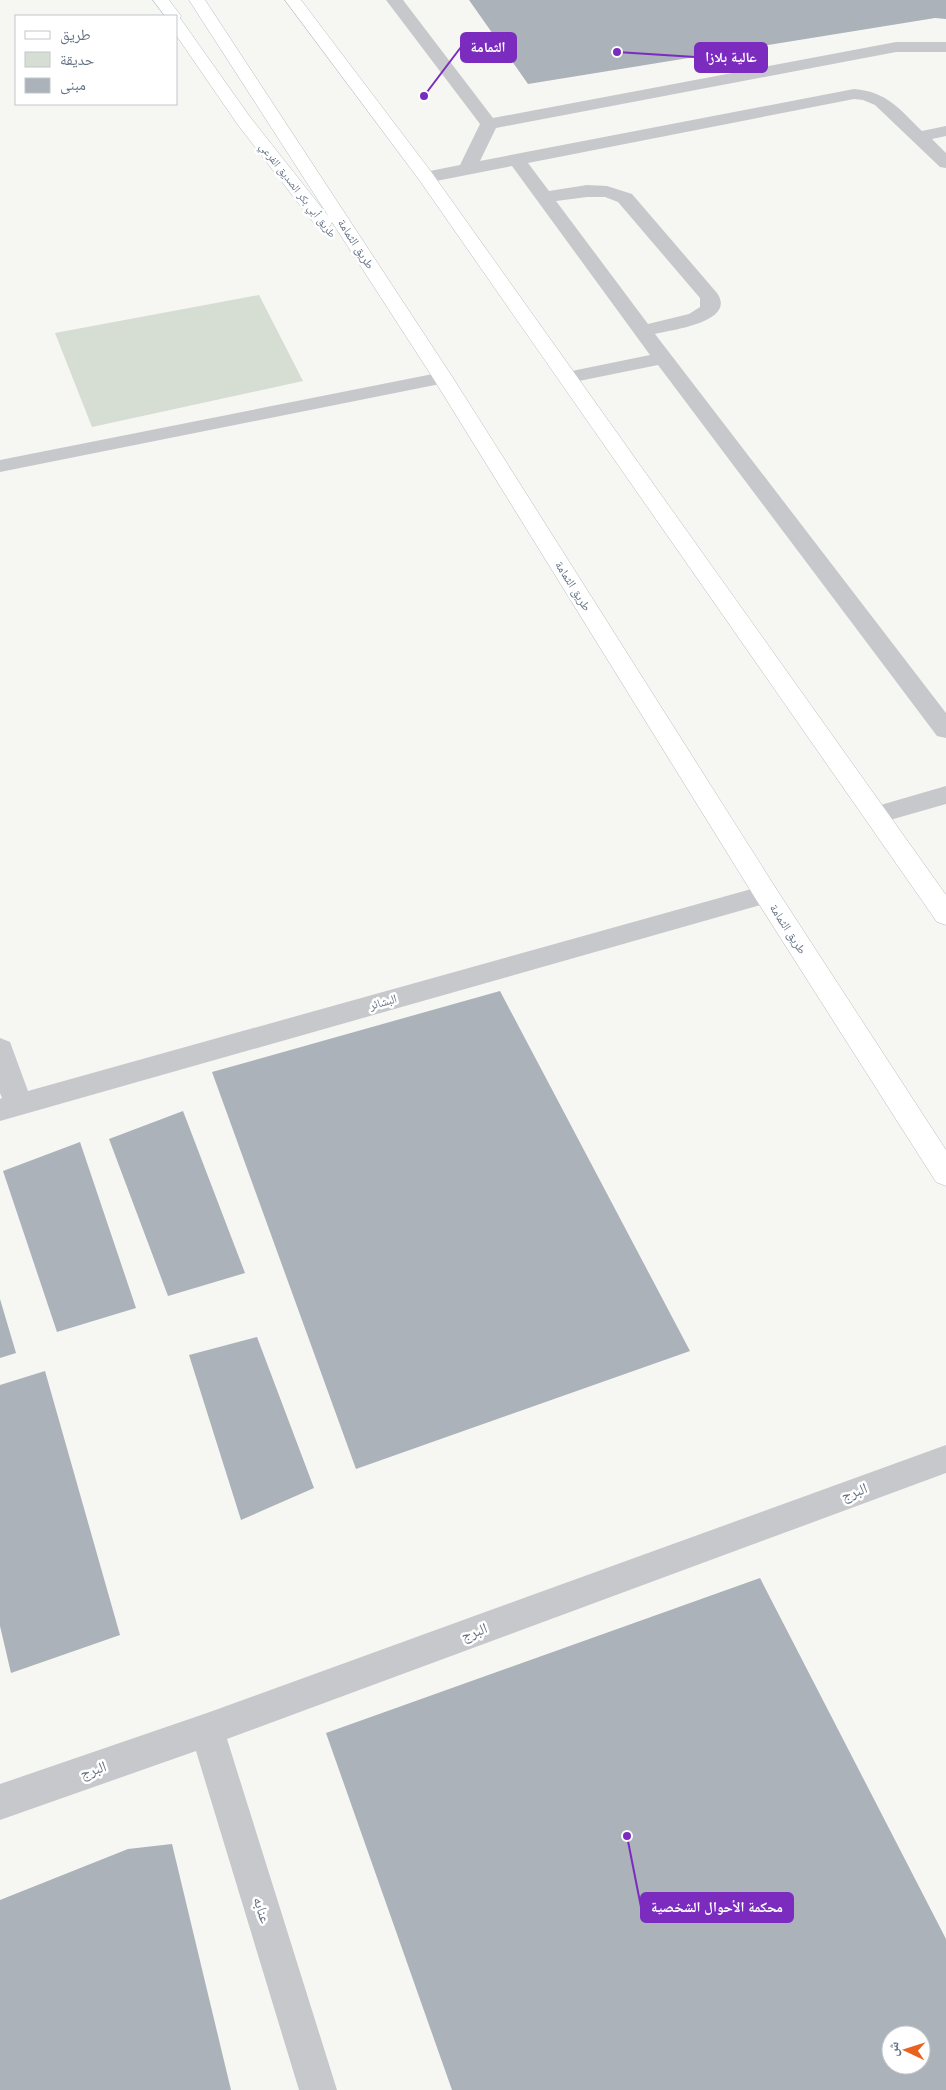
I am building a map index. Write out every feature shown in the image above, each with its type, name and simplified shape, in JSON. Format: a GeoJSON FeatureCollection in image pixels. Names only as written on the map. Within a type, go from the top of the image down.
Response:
{"type":"FeatureCollection","features":[{"type":"Feature","properties":{"kind":"main road"},"geometry":{"type":"LineString","coordinates":[[162,0],[171,15]]}},
{"type":"Feature","properties":{"kind":"main road","name":"طريق الثمامة"},"geometry":{"type":"LineString","coordinates":[[197,0],[443,378],[766,894],[946,1174]]}},
{"type":"Feature","properties":{"kind":"main road"},"geometry":{"type":"LineString","coordinates":[[293,0],[426,177],[569,377],[946,915]]}},
{"type":"Feature","properties":{"kind":"main road","name":"طريق أبي بكر الصديق الفرعي"},"geometry":{"type":"LineString","coordinates":[[178,25],[244,121],[443,378]]}},
{"type":"Feature","properties":{"kind":"street"},"geometry":{"type":"LineString","coordinates":[[394,0],[489,124]]}},
{"type":"Feature","properties":{"kind":"street"},"geometry":{"type":"LineString","coordinates":[[489,124],[896,47],[946,47]]}},
{"type":"Feature","properties":{"kind":"street"},"geometry":{"type":"LineString","coordinates":[[426,177],[854,94],[881,101],[946,163]]}},
{"type":"Feature","properties":{"kind":"street"},"geometry":{"type":"LineString","coordinates":[[467,169],[489,124]]}},
{"type":"Feature","properties":{"kind":"street"},"geometry":{"type":"LineString","coordinates":[[918,137],[946,132]]}},
{"type":"Feature","properties":{"kind":"street"},"geometry":{"type":"LineString","coordinates":[[516,159],[663,358],[946,730]]}},
{"type":"Feature","properties":{"kind":"street"},"geometry":{"type":"LineString","coordinates":[[543,197],[587,191],[607,192],[625,198],[710,297],[710,309],[696,318],[643,331]]}},
{"type":"Feature","properties":{"kind":"street"},"geometry":{"type":"LineString","coordinates":[[569,377],[663,358]]}},
{"type":"Feature","properties":{"kind":"street"},"geometry":{"type":"LineString","coordinates":[[0,466],[443,378]]}},
{"type":"Feature","properties":{"kind":"street"},"geometry":{"type":"LineString","coordinates":[[876,815],[946,795]]}},
{"type":"Feature","properties":{"kind":"street","name":"البشائر"},"geometry":{"type":"LineString","coordinates":[[9,1107],[766,894]]}},
{"type":"Feature","properties":{"kind":"street"},"geometry":{"type":"LineString","coordinates":[[0,1049],[9,1107]]}},
{"type":"Feature","properties":{"kind":"street","name":"البرج"},"geometry":{"type":"LineString","coordinates":[[0,1802],[207,1730],[946,1459]]}},
{"type":"Feature","properties":{"kind":"street","name":"عنابه"},"geometry":{"type":"LineString","coordinates":[[207,1730],[318,2090]]}},
{"type":"Feature","properties":{"kind":"green space"},"geometry":{"type":"Polygon","coordinates":[[[259,295],[303,381],[92,427],[55,333],[259,295]]]}},
{"type":"Feature","properties":{"kind":"building"},"geometry":{"type":"Polygon","coordinates":[[[469,0],[946,0],[946,19],[935,18],[528,84],[469,0]]]}},
{"type":"Feature","properties":{"kind":"building"},"geometry":{"type":"Polygon","coordinates":[[[500,991],[690,1351],[356,1469],[212,1072],[500,991]]]}},
{"type":"Feature","properties":{"kind":"building"},"geometry":{"type":"Polygon","coordinates":[[[183,1111],[245,1273],[168,1296],[109,1139],[183,1111]]]}},
{"type":"Feature","properties":{"kind":"building"},"geometry":{"type":"Polygon","coordinates":[[[80,1142],[136,1308],[57,1332],[3,1171],[80,1142]]]}},
{"type":"Feature","properties":{"kind":"building"},"geometry":{"type":"Polygon","coordinates":[[[0,1299],[16,1353],[0,1358],[0,1299]]]}},
{"type":"Feature","properties":{"kind":"building"},"geometry":{"type":"Polygon","coordinates":[[[257,1337],[314,1488],[241,1520],[189,1355],[257,1337]]]}},
{"type":"Feature","properties":{"kind":"building"},"geometry":{"type":"Polygon","coordinates":[[[45,1371],[120,1635],[11,1673],[0,1626],[0,1385],[45,1371]]]}},
{"type":"Feature","properties":{"kind":"building"},"geometry":{"type":"Polygon","coordinates":[[[760,1578],[946,1939],[946,2090],[452,2090],[326,1733],[760,1578]]]}},
{"type":"Feature","properties":{"kind":"building"},"geometry":{"type":"Polygon","coordinates":[[[172,1844],[231,2090],[0,2090],[0,1900],[128,1849],[172,1844]]]}},
{"type":"Feature","properties":{"kind":"place","name":"عالية بلازا"},"geometry":{"type":"Point","coordinates":[617,52]}},
{"type":"Feature","properties":{"kind":"place","name":"الثمامة"},"geometry":{"type":"Point","coordinates":[424,96]}},
{"type":"Feature","properties":{"kind":"place","name":"محكمة الأحوال الشخصية"},"geometry":{"type":"Point","coordinates":[627,1836]}}]}
